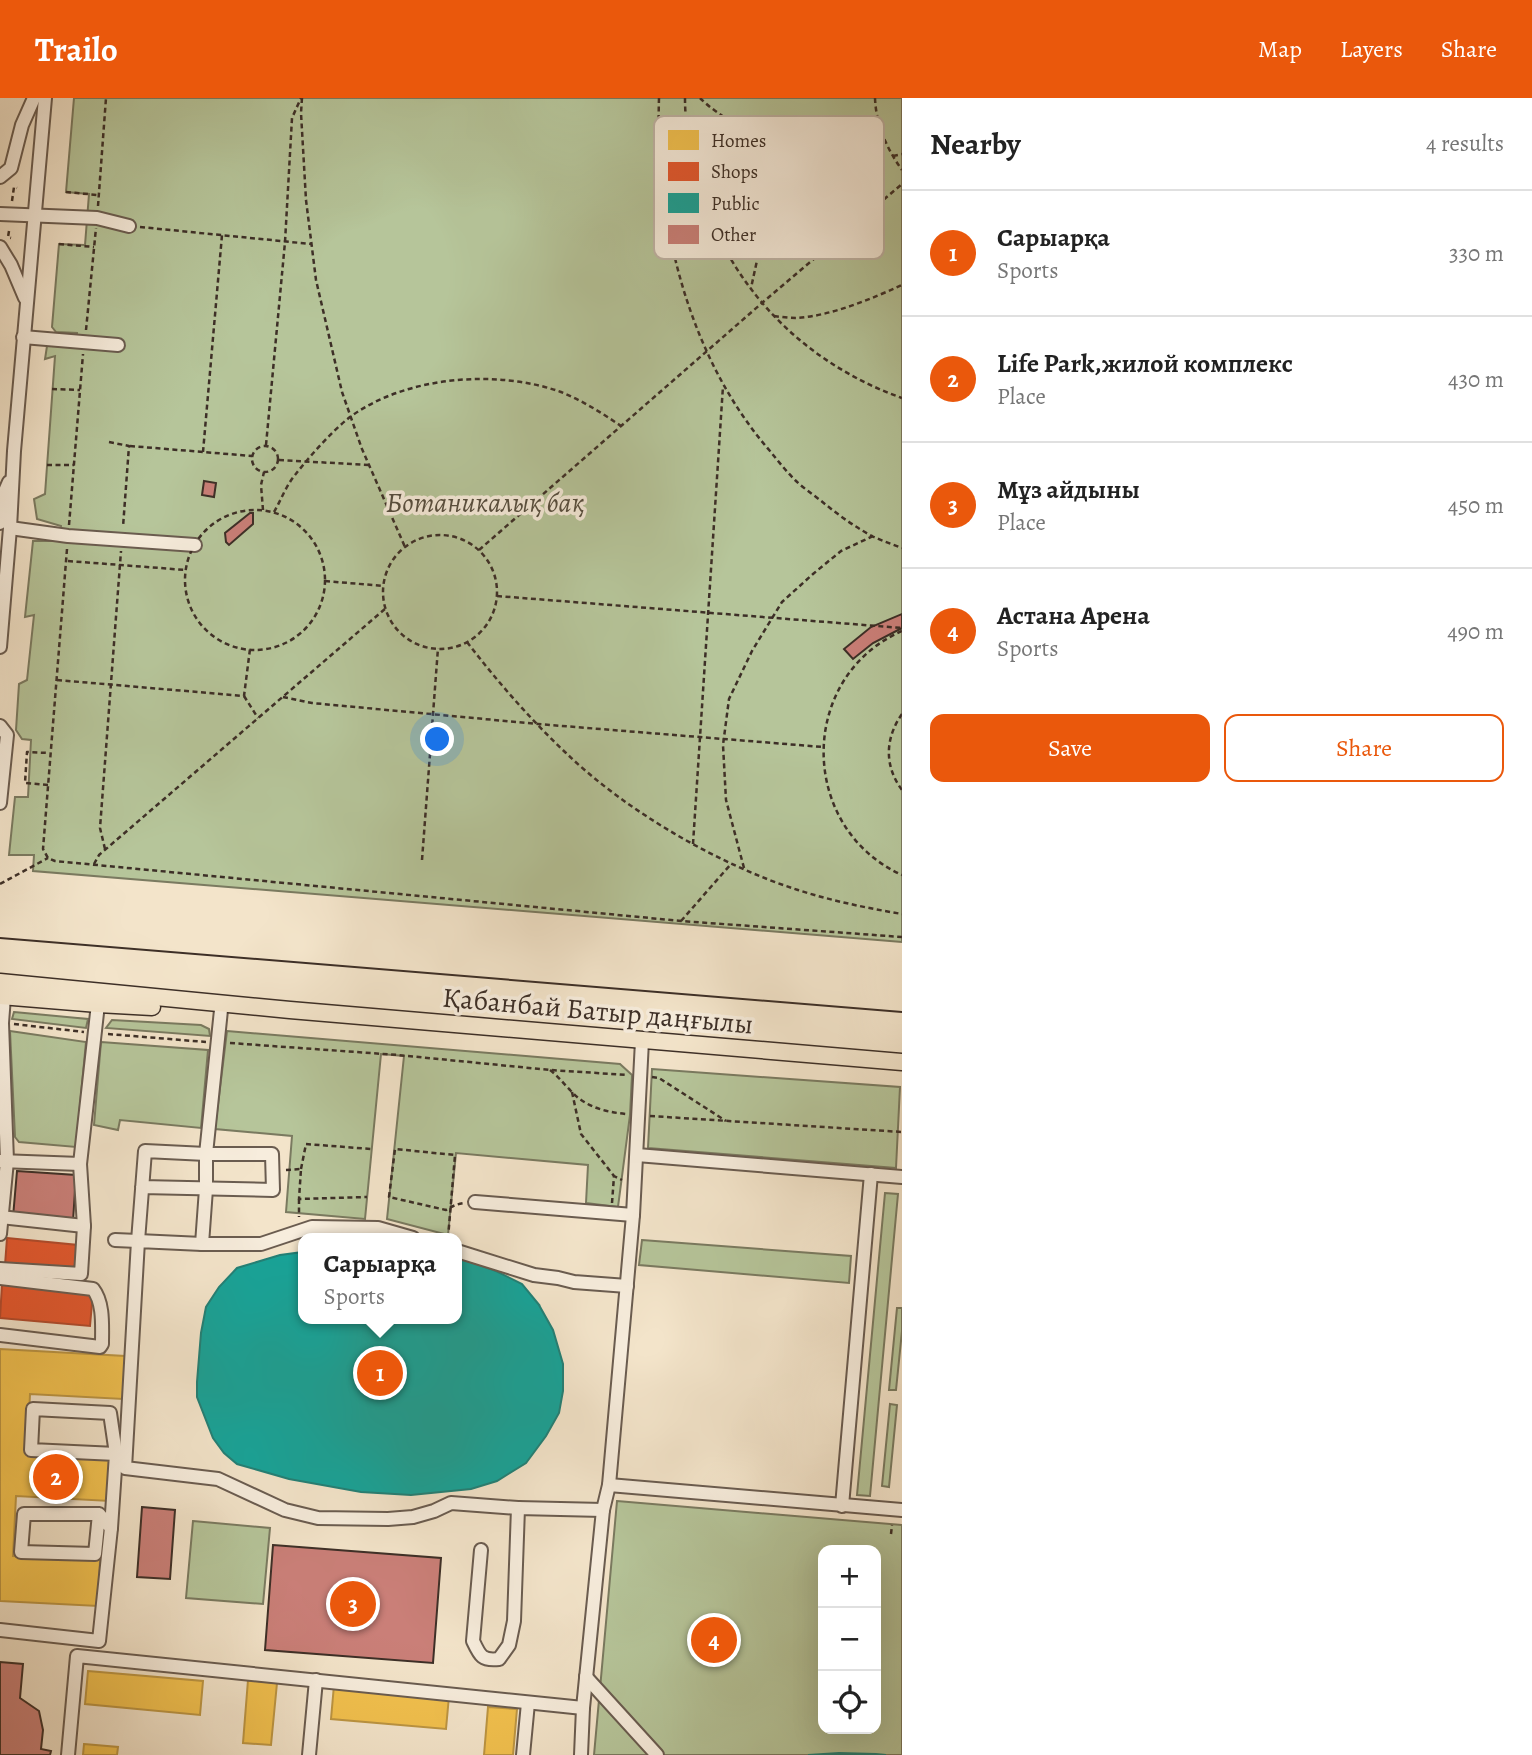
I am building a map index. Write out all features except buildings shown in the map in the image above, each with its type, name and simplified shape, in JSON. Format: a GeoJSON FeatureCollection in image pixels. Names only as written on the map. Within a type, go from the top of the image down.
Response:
{"type":"FeatureCollection","features":[{"type":"Feature","properties":{"kind":"main road","name":"Қабанбай Батыр даңғылы"},"geometry":{"type":"LineString","coordinates":[[1,992],[98,1004],[220,1010],[290,1010]]}},
{"type":"Feature","properties":{"kind":"main road","name":"Қабанбай Батыр даңғылы"},"geometry":{"type":"LineString","coordinates":[[1,992],[290,1010],[902,1062]]}},
{"type":"Feature","properties":{"kind":"street"},"geometry":{"type":"LineString","coordinates":[[0,177],[11,168],[22,125],[43,99]]}},
{"type":"Feature","properties":{"kind":"street"},"geometry":{"type":"LineString","coordinates":[[0,620],[5,526],[13,471],[43,99]]}},
{"type":"Feature","properties":{"kind":"street"},"geometry":{"type":"LineString","coordinates":[[0,214],[97,218],[129,226]]}},
{"type":"Feature","properties":{"kind":"street"},"geometry":{"type":"LineString","coordinates":[[0,247],[11,265],[26,302]]}},
{"type":"Feature","properties":{"kind":"street"},"geometry":{"type":"LineString","coordinates":[[23,337],[118,345]]}},
{"type":"Feature","properties":{"kind":"street"},"geometry":{"type":"LineString","coordinates":[[0,448],[13,451]]}},
{"type":"Feature","properties":{"kind":"street"},"geometry":{"type":"LineString","coordinates":[[5,526],[68,536],[195,545]]}},
{"type":"Feature","properties":{"kind":"street"},"geometry":{"type":"LineString","coordinates":[[0,648],[5,526]]}},
{"type":"Feature","properties":{"kind":"street"},"geometry":{"type":"LineString","coordinates":[[0,726],[7,735],[0,803]]}},
{"type":"Feature","properties":{"kind":"street"},"geometry":{"type":"LineString","coordinates":[[0,1234],[3,1161],[1,992]]}},
{"type":"Feature","properties":{"kind":"street"},"geometry":{"type":"LineString","coordinates":[[0,1269],[81,1274],[84,1226],[80,1164],[98,1004]]}},
{"type":"Feature","properties":{"kind":"street"},"geometry":{"type":"LineString","coordinates":[[202,1244],[206,1189],[205,1154],[220,1010]]}},
{"type":"Feature","properties":{"kind":"street"},"geometry":{"type":"LineString","coordinates":[[581,1755],[586,1677],[603,1510],[609,1485],[627,1286],[642,1041]]}},
{"type":"Feature","properties":{"kind":"street"},"geometry":{"type":"LineString","coordinates":[[142,1187],[273,1190],[272,1154],[145,1151],[142,1187],[138,1241],[125,1468],[218,1479],[285,1510],[318,1518],[388,1520],[413,1517],[451,1503],[603,1510]]}},
{"type":"Feature","properties":{"kind":"street"},"geometry":{"type":"LineString","coordinates":[[636,1155],[902,1177]]}},
{"type":"Feature","properties":{"kind":"street"},"geometry":{"type":"LineString","coordinates":[[3,1161],[80,1164]]}},
{"type":"Feature","properties":{"kind":"street"},"geometry":{"type":"LineString","coordinates":[[842,1506],[871,1174]]}},
{"type":"Feature","properties":{"kind":"street"},"geometry":{"type":"LineString","coordinates":[[475,1202],[633,1215]]}},
{"type":"Feature","properties":{"kind":"street"},"geometry":{"type":"LineString","coordinates":[[1,1217],[84,1226]]}},
{"type":"Feature","properties":{"kind":"street"},"geometry":{"type":"LineString","coordinates":[[115,1240],[261,1244],[312,1227],[378,1228],[396,1233]]}},
{"type":"Feature","properties":{"kind":"street"},"geometry":{"type":"LineString","coordinates":[[462,1253],[534,1275],[574,1282],[627,1286]]}},
{"type":"Feature","properties":{"kind":"street"},"geometry":{"type":"LineString","coordinates":[[0,1278],[93,1289],[97,1293],[101,1309],[102,1344],[100,1347],[0,1335]]}},
{"type":"Feature","properties":{"kind":"street"},"geometry":{"type":"LineString","coordinates":[[0,1630],[99,1641],[117,1454],[110,1413],[33,1409],[31,1450],[117,1454]]}},
{"type":"Feature","properties":{"kind":"street"},"geometry":{"type":"LineString","coordinates":[[609,1485],[902,1510]]}},
{"type":"Feature","properties":{"kind":"street"},"geometry":{"type":"LineString","coordinates":[[481,1550],[473,1641],[479,1654],[489,1660],[499,1659],[509,1645],[514,1621],[518,1508]]}},
{"type":"Feature","properties":{"kind":"street"},"geometry":{"type":"LineString","coordinates":[[99,1514],[95,1554],[21,1552],[24,1514],[99,1514],[111,1528]]}},
{"type":"Feature","properties":{"kind":"street"},"geometry":{"type":"LineString","coordinates":[[68,1755],[77,1656],[583,1708]]}},
{"type":"Feature","properties":{"kind":"street"},"geometry":{"type":"LineString","coordinates":[[586,1677],[657,1755]]}},
{"type":"Feature","properties":{"kind":"street"},"geometry":{"type":"LineString","coordinates":[[309,1755],[316,1680]]}},
{"type":"Feature","properties":{"kind":"street"},"geometry":{"type":"LineString","coordinates":[[523,1755],[528,1703]]}},
{"type":"Feature","properties":{"kind":"path"},"geometry":{"type":"LineString","coordinates":[[97,209],[106,98]]}},
{"type":"Feature","properties":{"kind":"path"},"geometry":{"type":"LineString","coordinates":[[266,445],[285,242],[292,118],[302,98]]}},
{"type":"Feature","properties":{"kind":"path"},"geometry":{"type":"LineString","coordinates":[[302,98],[311,244],[316,280],[339,379],[351,417],[405,547]]}},
{"type":"Feature","properties":{"kind":"path"},"geometry":{"type":"LineString","coordinates":[[658,116],[659,98]]}},
{"type":"Feature","properties":{"kind":"path"},"geometry":{"type":"LineString","coordinates":[[685,98],[687,116]]}},
{"type":"Feature","properties":{"kind":"path"},"geometry":{"type":"LineString","coordinates":[[700,98],[724,116]]}},
{"type":"Feature","properties":{"kind":"path"},"geometry":{"type":"LineString","coordinates":[[875,98],[878,116]]}},
{"type":"Feature","properties":{"kind":"path"},"geometry":{"type":"LineString","coordinates":[[884,139],[902,170]]}},
{"type":"Feature","properties":{"kind":"path"},"geometry":{"type":"LineString","coordinates":[[892,156],[902,154]]}},
{"type":"Feature","properties":{"kind":"path"},"geometry":{"type":"LineString","coordinates":[[884,199],[902,184]]}},
{"type":"Feature","properties":{"kind":"path"},"geometry":{"type":"LineString","coordinates":[[12,201],[14,187],[17,188]]}},
{"type":"Feature","properties":{"kind":"path"},"geometry":{"type":"LineString","coordinates":[[66,192],[99,195]]}},
{"type":"Feature","properties":{"kind":"path"},"geometry":{"type":"LineString","coordinates":[[129,226],[311,244]]}},
{"type":"Feature","properties":{"kind":"path"},"geometry":{"type":"LineString","coordinates":[[9,231],[8,237],[11,237]]}},
{"type":"Feature","properties":{"kind":"path"},"geometry":{"type":"LineString","coordinates":[[203,452],[222,235]]}},
{"type":"Feature","properties":{"kind":"path"},"geometry":{"type":"LineString","coordinates":[[59,244],[94,247]]}},
{"type":"Feature","properties":{"kind":"path"},"geometry":{"type":"LineString","coordinates":[[675,259],[706,352],[752,431],[793,479],[845,519],[873,536],[902,548]]}},
{"type":"Feature","properties":{"kind":"path"},"geometry":{"type":"LineString","coordinates":[[731,259],[762,303],[787,330],[847,374],[902,398]]}},
{"type":"Feature","properties":{"kind":"path"},"geometry":{"type":"LineString","coordinates":[[751,288],[757,259]]}},
{"type":"Feature","properties":{"kind":"path"},"geometry":{"type":"LineString","coordinates":[[479,550],[814,259]]}},
{"type":"Feature","properties":{"kind":"path"},"geometry":{"type":"LineString","coordinates":[[774,316],[797,318],[822,313],[858,304],[902,285]]}},
{"type":"Feature","properties":{"kind":"path"},"geometry":{"type":"LineString","coordinates":[[274,512],[293,477],[351,417],[382,398],[418,386],[489,378],[522,382],[560,392],[596,409],[621,426]]}},
{"type":"Feature","properties":{"kind":"path"},"geometry":{"type":"LineString","coordinates":[[693,844],[723,384]]}},
{"type":"Feature","properties":{"kind":"path"},"geometry":{"type":"LineString","coordinates":[[52,389],[80,390]]}},
{"type":"Feature","properties":{"kind":"path"},"geometry":{"type":"LineString","coordinates":[[109,442],[252,456]]}},
{"type":"Feature","properties":{"kind":"path"},"geometry":{"type":"LineString","coordinates":[[266,445],[277,452],[279,460],[275,468],[264,472],[256,468],[252,456],[258,447],[266,445]]}},
{"type":"Feature","properties":{"kind":"path"},"geometry":{"type":"LineString","coordinates":[[105,849],[100,828],[130,446]]}},
{"type":"Feature","properties":{"kind":"path"},"geometry":{"type":"LineString","coordinates":[[279,460],[369,465]]}},
{"type":"Feature","properties":{"kind":"path"},"geometry":{"type":"LineString","coordinates":[[47,465],[74,465]]}},
{"type":"Feature","properties":{"kind":"path"},"geometry":{"type":"LineString","coordinates":[[262,510],[261,485],[264,472]]}},
{"type":"Feature","properties":{"kind":"path"},"geometry":{"type":"LineString","coordinates":[[240,512],[274,512],[295,522],[311,538],[321,558],[324,593],[316,614],[301,632],[282,644],[271,648],[250,649],[226,643],[199,621],[189,601],[186,590],[190,555],[201,536],[218,520],[240,512]]}},
{"type":"Feature","properties":{"kind":"path"},"geometry":{"type":"LineString","coordinates":[[443,535],[468,542],[479,550],[487,559],[496,581],[497,596],[485,627],[477,636],[451,648],[438,649],[418,644],[404,635],[393,623],[386,608],[384,586],[390,564],[405,547],[429,536],[443,535]]}},
{"type":"Feature","properties":{"kind":"path"},"geometry":{"type":"LineString","coordinates":[[745,870],[726,800],[724,739],[729,699],[751,651],[782,602],[841,551],[873,536]]}},
{"type":"Feature","properties":{"kind":"path"},"geometry":{"type":"LineString","coordinates":[[66,561],[187,570]]}},
{"type":"Feature","properties":{"kind":"path"},"geometry":{"type":"LineString","coordinates":[[325,581],[384,586]]}},
{"type":"Feature","properties":{"kind":"path"},"geometry":{"type":"LineString","coordinates":[[497,596],[902,630]]}},
{"type":"Feature","properties":{"kind":"path"},"geometry":{"type":"LineString","coordinates":[[93,864],[105,849],[386,608]]}},
{"type":"Feature","properties":{"kind":"path"},"geometry":{"type":"LineString","coordinates":[[902,630],[874,647],[853,667],[837,691],[827,719],[822,747],[824,776],[832,804],[846,830],[865,852],[888,869],[902,875]]}},
{"type":"Feature","properties":{"kind":"path"},"geometry":{"type":"LineString","coordinates":[[467,642],[499,683],[566,754],[605,786],[669,831],[731,864],[796,889],[902,914]]}},
{"type":"Feature","properties":{"kind":"path"},"geometry":{"type":"LineString","coordinates":[[250,649],[244,696],[258,718]]}},
{"type":"Feature","properties":{"kind":"path"},"geometry":{"type":"LineString","coordinates":[[422,859],[438,649]]}},
{"type":"Feature","properties":{"kind":"path"},"geometry":{"type":"LineString","coordinates":[[57,680],[244,696]]}},
{"type":"Feature","properties":{"kind":"path"},"geometry":{"type":"LineString","coordinates":[[283,697],[312,703],[538,724],[822,747]]}},
{"type":"Feature","properties":{"kind":"path"},"geometry":{"type":"LineString","coordinates":[[902,714],[891,734],[888,756],[894,778],[902,790]]}},
{"type":"Feature","properties":{"kind":"path"},"geometry":{"type":"LineString","coordinates":[[48,785],[24,783],[27,751],[50,753]]}},
{"type":"Feature","properties":{"kind":"path"},"geometry":{"type":"LineString","coordinates":[[43,849],[48,858],[55,861],[681,921],[902,937]]}},
{"type":"Feature","properties":{"kind":"path"},"geometry":{"type":"LineString","coordinates":[[0,884],[48,858]]}},
{"type":"Feature","properties":{"kind":"path"},"geometry":{"type":"LineString","coordinates":[[681,921],[731,864]]}},
{"type":"Feature","properties":{"kind":"path"},"geometry":{"type":"LineString","coordinates":[[2,1023],[95,1033],[659,1077],[726,1121],[902,1132]]}},
{"type":"Feature","properties":{"kind":"path"},"geometry":{"type":"LineString","coordinates":[[572,1092],[580,1134],[614,1176],[622,1180]]}},
{"type":"Feature","properties":{"kind":"path"},"geometry":{"type":"LineString","coordinates":[[299,1231],[301,1168],[306,1144],[371,1149]]}},
{"type":"Feature","properties":{"kind":"path"},"geometry":{"type":"LineString","coordinates":[[448,1233],[451,1207],[455,1155],[395,1149],[389,1197],[446,1210],[451,1207],[456,1204],[475,1202]]}},
{"type":"Feature","properties":{"kind":"path"},"geometry":{"type":"LineString","coordinates":[[272,1171],[301,1168]]}},
{"type":"Feature","properties":{"kind":"path"},"geometry":{"type":"LineString","coordinates":[[611,1213],[614,1176]]}},
{"type":"Feature","properties":{"kind":"path"},"geometry":{"type":"LineString","coordinates":[[299,1199],[367,1197]]}},
{"type":"Feature","properties":{"kind":"path"},"geometry":{"type":"LineString","coordinates":[[891,1534],[892,1525]]}},
{"type":"Feature","properties":{"kind":"green space","name":"Ботаникалық бақ"},"geometry":{"type":"Polygon","coordinates":[[[74,98],[902,98],[902,942],[33,871],[34,855],[9,855],[15,797],[28,797],[31,740],[22,739],[16,730],[19,684],[27,680],[34,615],[25,617],[33,541],[60,541],[61,526],[37,519],[34,499],[45,494],[55,356],[45,359],[47,346],[76,346],[77,333],[56,332],[52,327],[59,244],[85,245],[89,194],[66,192],[74,98]]]}},
{"type":"Feature","properties":{"kind":"green space"},"geometry":{"type":"Polygon","coordinates":[[[14,1012],[88,1019],[86,1028],[12,1019],[14,1012]]]}},
{"type":"Feature","properties":{"kind":"green space"},"geometry":{"type":"Polygon","coordinates":[[[112,1020],[201,1025],[209,1029],[210,1036],[106,1028],[112,1020]]]}},
{"type":"Feature","properties":{"kind":"green space"},"geometry":{"type":"Polygon","coordinates":[[[10,1031],[86,1042],[76,1147],[19,1142],[15,1137],[10,1031]]]}},
{"type":"Feature","properties":{"kind":"green space"},"geometry":{"type":"Polygon","coordinates":[[[227,1031],[620,1064],[632,1075],[630,1115],[618,1207],[586,1203],[588,1165],[456,1153],[448,1233],[387,1219],[404,1056],[381,1054],[365,1219],[286,1212],[292,1136],[215,1129],[227,1031]]]}},
{"type":"Feature","properties":{"kind":"green space"},"geometry":{"type":"Polygon","coordinates":[[[101,1042],[208,1050],[201,1128],[120,1120],[118,1130],[94,1125],[101,1042]]]}},
{"type":"Feature","properties":{"kind":"green space"},"geometry":{"type":"Polygon","coordinates":[[[652,1069],[900,1087],[896,1168],[648,1148],[652,1069]]]}},
{"type":"Feature","properties":{"kind":"green space"},"geometry":{"type":"Polygon","coordinates":[[[885,1193],[898,1194],[870,1496],[857,1495],[885,1193]]]}},
{"type":"Feature","properties":{"kind":"green space"},"geometry":{"type":"Polygon","coordinates":[[[642,1240],[851,1256],[849,1283],[639,1265],[642,1240]]]}},
{"type":"Feature","properties":{"kind":"green space"},"geometry":{"type":"Polygon","coordinates":[[[897,1308],[902,1308],[902,1331],[896,1390],[889,1390],[897,1308]]]}},
{"type":"Feature","properties":{"kind":"green space"},"geometry":{"type":"Polygon","coordinates":[[[890,1404],[897,1405],[889,1487],[882,1486],[890,1404]]]}},
{"type":"Feature","properties":{"kind":"green space"},"geometry":{"type":"Polygon","coordinates":[[[617,1501],[902,1525],[902,1755],[594,1755],[617,1501]]]}},
{"type":"Feature","properties":{"kind":"green space"},"geometry":{"type":"Polygon","coordinates":[[[193,1521],[270,1528],[263,1604],[186,1598],[193,1521]]]}},
{"type":"Feature","properties":{"kind":"tram line"},"geometry":{"type":"LineString","coordinates":[[0,938],[902,1012]]}},
{"type":"Feature","properties":{"kind":"place","name":"Сарыарқа"},"geometry":{"type":"Point","coordinates":[380,1373]}},
{"type":"Feature","properties":{"kind":"place","name":"Life Park,жилой комплекс"},"geometry":{"type":"Point","coordinates":[56,1477]}},
{"type":"Feature","properties":{"kind":"place","name":"Мұз айдыны"},"geometry":{"type":"Point","coordinates":[353,1604]}},
{"type":"Feature","properties":{"kind":"place","name":"Астана Арена"},"geometry":{"type":"Point","coordinates":[714,1640]}}]}
